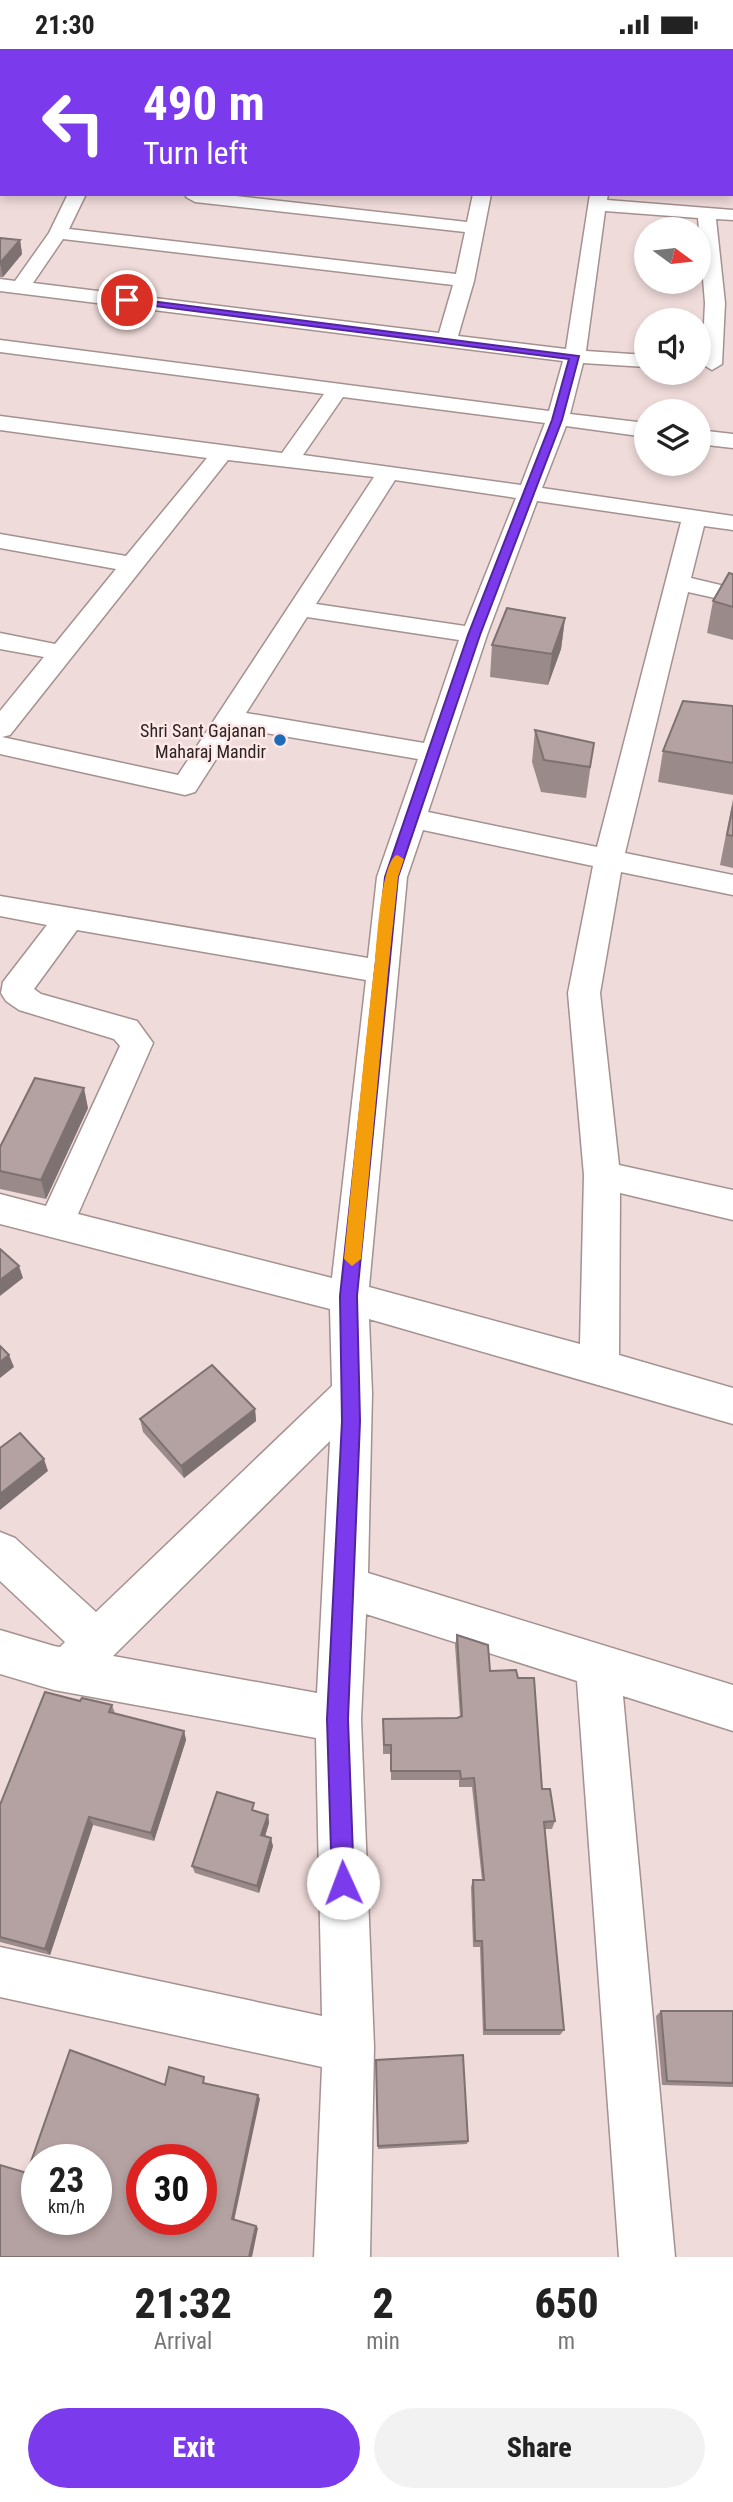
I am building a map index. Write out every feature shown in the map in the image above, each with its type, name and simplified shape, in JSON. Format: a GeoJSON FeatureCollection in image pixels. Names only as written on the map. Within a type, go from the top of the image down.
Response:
{"type":"FeatureCollection","features":[{"type":"Feature","properties":{"kind":"street"},"geometry":{"type":"LineString","coordinates":[[20,287],[58,233],[76,196]]}},
{"type":"Feature","properties":{"kind":"street"},"geometry":{"type":"LineString","coordinates":[[164,244],[196,196],[476,227]]}},
{"type":"Feature","properties":{"kind":"street"},"geometry":{"type":"LineString","coordinates":[[348,212],[355,196]]}},
{"type":"Feature","properties":{"kind":"street"},"geometry":{"type":"LineString","coordinates":[[447,340],[464,281],[482,196]]}},
{"type":"Feature","properties":{"kind":"street"},"geometry":{"type":"LineString","coordinates":[[342,2257],[348,2047],[338,1719],[346,1587],[352,1393],[349,1296],[391,877],[474,635],[557,420],[575,356],[598,200],[733,215]]}},
{"type":"Feature","properties":{"kind":"street"},"geometry":{"type":"LineString","coordinates":[[706,213],[724,304],[715,365]]}},
{"type":"Feature","properties":{"kind":"street"},"geometry":{"type":"LineString","coordinates":[[58,233],[464,281]]}},
{"type":"Feature","properties":{"kind":"street"},"geometry":{"type":"LineString","coordinates":[[0,285],[575,356],[634,360]]}},
{"type":"Feature","properties":{"kind":"street"},"geometry":{"type":"LineString","coordinates":[[0,346],[634,430]]}},
{"type":"Feature","properties":{"kind":"street"},"geometry":{"type":"LineString","coordinates":[[288,461],[337,391]]}},
{"type":"Feature","properties":{"kind":"street"},"geometry":{"type":"LineString","coordinates":[[0,422],[222,453],[388,472],[733,523]]}},
{"type":"Feature","properties":{"kind":"street"},"geometry":{"type":"LineString","coordinates":[[711,438],[733,441]]}},
{"type":"Feature","properties":{"kind":"street"},"geometry":{"type":"LineString","coordinates":[[0,729],[222,453]]}},
{"type":"Feature","properties":{"kind":"street"},"geometry":{"type":"LineString","coordinates":[[0,745],[185,786],[388,472]]}},
{"type":"Feature","properties":{"kind":"street"},"geometry":{"type":"LineString","coordinates":[[599,1365],[601,1175],[584,993],[609,857],[694,518]]}},
{"type":"Feature","properties":{"kind":"street"},"geometry":{"type":"LineString","coordinates":[[0,541],[134,565]]}},
{"type":"Feature","properties":{"kind":"street"},"geometry":{"type":"LineString","coordinates":[[678,582],[733,596]]}},
{"type":"Feature","properties":{"kind":"street"},"geometry":{"type":"LineString","coordinates":[[301,609],[474,635]]}},
{"type":"Feature","properties":{"kind":"street"},"geometry":{"type":"LineString","coordinates":[[0,641],[62,653]]}},
{"type":"Feature","properties":{"kind":"street"},"geometry":{"type":"LineString","coordinates":[[229,719],[434,753]]}},
{"type":"Feature","properties":{"kind":"street"},"geometry":{"type":"LineString","coordinates":[[412,818],[733,885]]}},
{"type":"Feature","properties":{"kind":"street"},"geometry":{"type":"LineString","coordinates":[[0,906],[381,971]]}},
{"type":"Feature","properties":{"kind":"street"},"geometry":{"type":"LineString","coordinates":[[56,1223],[135,1053],[137,1043],[125,1030],[30,1002],[17,993],[19,982],[69,918]]}},
{"type":"Feature","properties":{"kind":"street"},"geometry":{"type":"LineString","coordinates":[[601,1175],[733,1205]]}},
{"type":"Feature","properties":{"kind":"street"},"geometry":{"type":"LineString","coordinates":[[0,1209],[349,1296],[599,1365],[733,1406]]}},
{"type":"Feature","properties":{"kind":"street"},"geometry":{"type":"LineString","coordinates":[[82,1656],[352,1393]]}},
{"type":"Feature","properties":{"kind":"street"},"geometry":{"type":"LineString","coordinates":[[0,1552],[82,1656]]}},
{"type":"Feature","properties":{"kind":"street"},"geometry":{"type":"LineString","coordinates":[[346,1587],[733,1708]]}},
{"type":"Feature","properties":{"kind":"street"},"geometry":{"type":"LineString","coordinates":[[0,1652],[82,1656],[338,1719]]}},
{"type":"Feature","properties":{"kind":"street"},"geometry":{"type":"LineString","coordinates":[[598,1666],[647,2257]]}},
{"type":"Feature","properties":{"kind":"street"},"geometry":{"type":"LineString","coordinates":[[0,1972],[348,2047]]}},
{"type":"Feature","properties":{"kind":"building"},"geometry":{"type":"Polygon","coordinates":[[[0,238],[20,240],[0,263],[0,238]]]}},
{"type":"Feature","properties":{"kind":"building"},"geometry":{"type":"Polygon","coordinates":[[[729,573],[733,574],[733,607],[713,601],[729,573]]]}},
{"type":"Feature","properties":{"kind":"building"},"geometry":{"type":"Polygon","coordinates":[[[507,608],[565,618],[552,654],[492,645],[507,608]]]}},
{"type":"Feature","properties":{"kind":"building"},"geometry":{"type":"Polygon","coordinates":[[[683,701],[733,706],[733,763],[663,751],[683,701]]]}},
{"type":"Feature","properties":{"kind":"building"},"geometry":{"type":"Polygon","coordinates":[[[535,730],[594,743],[590,767],[544,760],[535,730]]]}},
{"type":"Feature","properties":{"kind":"building"},"geometry":{"type":"Polygon","coordinates":[[[733,806],[733,836],[727,835],[733,806]]]}},
{"type":"Feature","properties":{"kind":"building"},"geometry":{"type":"Polygon","coordinates":[[[35,1078],[84,1088],[41,1180],[0,1171],[0,1147],[35,1078]]]}},
{"type":"Feature","properties":{"kind":"building"},"geometry":{"type":"Polygon","coordinates":[[[0,1249],[19,1266],[0,1280],[0,1249]]]}},
{"type":"Feature","properties":{"kind":"building"},"geometry":{"type":"Polygon","coordinates":[[[0,1346],[9,1355],[0,1362],[0,1346]]]}},
{"type":"Feature","properties":{"kind":"building"},"geometry":{"type":"Polygon","coordinates":[[[212,1365],[255,1409],[181,1466],[140,1419],[212,1365]]]}},
{"type":"Feature","properties":{"kind":"building"},"geometry":{"type":"Polygon","coordinates":[[[20,1433],[44,1459],[0,1494],[0,1448],[20,1433]]]}},
{"type":"Feature","properties":{"kind":"building"},"geometry":{"type":"Polygon","coordinates":[[[457,1635],[488,1645],[490,1671],[516,1670],[518,1678],[534,1678],[542,1789],[550,1789],[555,1821],[544,1822],[564,2030],[485,2030],[482,1941],[475,1941],[473,1880],[484,1880],[474,1778],[461,1779],[460,1771],[391,1771],[391,1745],[384,1745],[383,1719],[462,1716],[457,1635]]]}},
{"type":"Feature","properties":{"kind":"building"},"geometry":{"type":"Polygon","coordinates":[[[45,1692],[80,1701],[82,1698],[112,1705],[109,1712],[184,1731],[151,1833],[89,1817],[45,1949],[0,1937],[0,1805],[45,1692]]]}},
{"type":"Feature","properties":{"kind":"building"},"geometry":{"type":"Polygon","coordinates":[[[217,1792],[254,1803],[252,1810],[268,1815],[261,1835],[271,1838],[257,1886],[192,1866],[217,1792]]]}},
{"type":"Feature","properties":{"kind":"building"},"geometry":{"type":"Polygon","coordinates":[[[661,2011],[733,2011],[733,2083],[667,2081],[661,2011]]]}},
{"type":"Feature","properties":{"kind":"building"},"geometry":{"type":"Polygon","coordinates":[[[70,2050],[165,2085],[169,2067],[204,2077],[203,2083],[258,2095],[232,2219],[256,2226],[249,2257],[0,2257],[0,2165],[21,2171],[21,2235],[112,2235],[112,2144],[37,2144],[70,2050]]]}},
{"type":"Feature","properties":{"kind":"building"},"geometry":{"type":"Polygon","coordinates":[[[463,2055],[468,2141],[378,2146],[376,2060],[463,2055]]]}},
{"type":"Feature","properties":{"kind":"slow traffic"},"geometry":{"type":"LineString","coordinates":[[352,1259],[391,877],[397,859]]}},
{"type":"Feature","properties":{"kind":"place","name":"Shri Sant Gajanan Maharaj Mandir"},"geometry":{"type":"Point","coordinates":[280,740]}},
{"type":"Feature","properties":{"kind":"route"},"geometry":{"type":"LineString","coordinates":[[127,300],[575,356],[557,420],[474,635],[391,877],[349,1296],[352,1393],[346,1587],[338,1719],[343,1883]]}}]}
